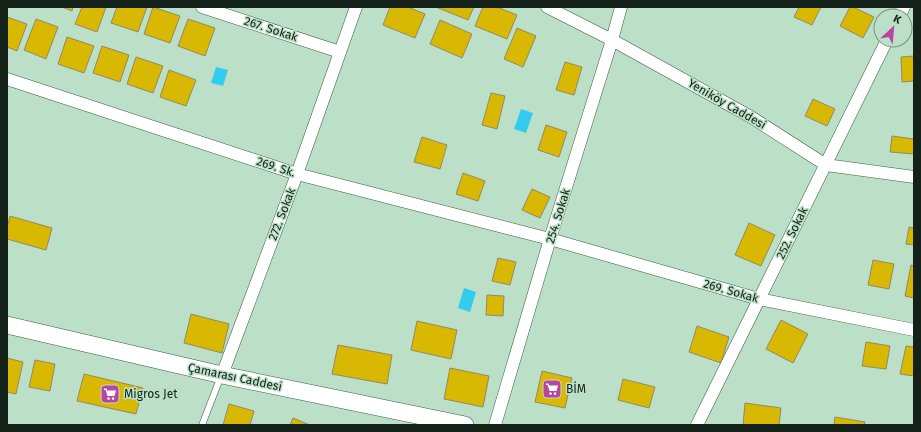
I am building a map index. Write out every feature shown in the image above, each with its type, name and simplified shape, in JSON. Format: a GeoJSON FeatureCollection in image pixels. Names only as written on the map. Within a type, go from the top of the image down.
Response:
{"type":"FeatureCollection","features":[{"type":"Feature","properties":{"kind":"street","name":"267. Sokak"},"geometry":{"type":"LineString","coordinates":[[202,7],[340,52]]}},
{"type":"Feature","properties":{"kind":"street","name":"272. Sokak"},"geometry":{"type":"LineString","coordinates":[[222,375],[297,174],[356,7]]}},
{"type":"Feature","properties":{"kind":"street","name":"Yeniköy Caddesi"},"geometry":{"type":"LineString","coordinates":[[547,7],[612,40],[752,117],[826,165],[914,178]]}},
{"type":"Feature","properties":{"kind":"street","name":"254. Sokak"},"geometry":{"type":"LineString","coordinates":[[495,425],[621,7]]}},
{"type":"Feature","properties":{"kind":"street","name":"252. Sokak"},"geometry":{"type":"LineString","coordinates":[[697,425],[883,48]]}},
{"type":"Feature","properties":{"kind":"street","name":"269. Sk."},"geometry":{"type":"LineString","coordinates":[[7,79],[297,174],[550,239]]}},
{"type":"Feature","properties":{"kind":"street","name":"269. Sokak"},"geometry":{"type":"LineString","coordinates":[[550,239],[759,299],[914,330]]}},
{"type":"Feature","properties":{"kind":"street","name":"Çamarası Caddesi"},"geometry":{"type":"LineString","coordinates":[[7,325],[222,375],[465,425]]}},
{"type":"Feature","properties":{"kind":"lane"},"geometry":{"type":"LineString","coordinates":[[202,425],[222,375]]}},
{"type":"Feature","properties":{"kind":"water"},"geometry":{"type":"Polygon","coordinates":[[[216,67],[228,70],[223,86],[211,83],[216,67]]]}},
{"type":"Feature","properties":{"kind":"water"},"geometry":{"type":"Polygon","coordinates":[[[521,109],[533,113],[526,133],[514,129],[521,109]]]}},
{"type":"Feature","properties":{"kind":"water"},"geometry":{"type":"Polygon","coordinates":[[[464,288],[476,292],[470,312],[458,308],[464,288]]]}},
{"type":"Feature","properties":{"kind":"building"},"geometry":{"type":"Polygon","coordinates":[[[62,7],[73,7],[72,11],[62,7]]]}},
{"type":"Feature","properties":{"kind":"building"},"geometry":{"type":"Polygon","coordinates":[[[82,7],[106,7],[97,32],[75,24],[82,7]]]}},
{"type":"Feature","properties":{"kind":"building"},"geometry":{"type":"Polygon","coordinates":[[[117,7],[147,7],[138,32],[111,23],[117,7]]]}},
{"type":"Feature","properties":{"kind":"building"},"geometry":{"type":"Polygon","coordinates":[[[153,7],[180,16],[170,43],[144,34],[153,7]]]}},
{"type":"Feature","properties":{"kind":"building"},"geometry":{"type":"Polygon","coordinates":[[[390,7],[408,7],[425,14],[415,38],[383,25],[390,7]]]}},
{"type":"Feature","properties":{"kind":"building"},"geometry":{"type":"Polygon","coordinates":[[[436,7],[474,7],[468,20],[436,7]]]}},
{"type":"Feature","properties":{"kind":"building"},"geometry":{"type":"Polygon","coordinates":[[[483,7],[497,7],[517,15],[507,39],[475,26],[483,7]]]}},
{"type":"Feature","properties":{"kind":"building"},"geometry":{"type":"Polygon","coordinates":[[[799,7],[821,7],[812,25],[794,17],[799,7]]]}},
{"type":"Feature","properties":{"kind":"building"},"geometry":{"type":"Polygon","coordinates":[[[850,7],[873,17],[863,38],[840,26],[850,7]]]}},
{"type":"Feature","properties":{"kind":"building"},"geometry":{"type":"Polygon","coordinates":[[[7,17],[27,24],[17,51],[7,47],[7,17]]]}},
{"type":"Feature","properties":{"kind":"building"},"geometry":{"type":"Polygon","coordinates":[[[36,19],[58,27],[46,59],[24,50],[36,19]]]}},
{"type":"Feature","properties":{"kind":"building"},"geometry":{"type":"Polygon","coordinates":[[[188,19],[215,28],[205,56],[178,46],[188,19]]]}},
{"type":"Feature","properties":{"kind":"building"},"geometry":{"type":"Polygon","coordinates":[[[440,20],[472,34],[462,58],[430,44],[440,20]]]}},
{"type":"Feature","properties":{"kind":"building"},"geometry":{"type":"Polygon","coordinates":[[[517,28],[536,36],[523,67],[504,59],[517,28]]]}},
{"type":"Feature","properties":{"kind":"building"},"geometry":{"type":"Polygon","coordinates":[[[67,37],[94,46],[84,73],[58,64],[67,37]]]}},
{"type":"Feature","properties":{"kind":"building"},"geometry":{"type":"Polygon","coordinates":[[[102,46],[129,55],[120,82],[93,73],[102,46]]]}},
{"type":"Feature","properties":{"kind":"building"},"geometry":{"type":"Polygon","coordinates":[[[914,56],[914,81],[902,82],[901,57],[914,56]]]}},
{"type":"Feature","properties":{"kind":"building"},"geometry":{"type":"Polygon","coordinates":[[[136,57],[163,66],[153,93],[127,84],[136,57]]]}},
{"type":"Feature","properties":{"kind":"building"},"geometry":{"type":"Polygon","coordinates":[[[565,62],[582,67],[574,95],[556,90],[565,62]]]}},
{"type":"Feature","properties":{"kind":"building"},"geometry":{"type":"Polygon","coordinates":[[[169,70],[196,80],[186,106],[160,97],[169,70]]]}},
{"type":"Feature","properties":{"kind":"building"},"geometry":{"type":"Polygon","coordinates":[[[491,93],[505,96],[497,129],[482,125],[491,93]]]}},
{"type":"Feature","properties":{"kind":"building"},"geometry":{"type":"Polygon","coordinates":[[[813,99],[835,109],[827,126],[805,116],[813,99]]]}},
{"type":"Feature","properties":{"kind":"building"},"geometry":{"type":"Polygon","coordinates":[[[546,125],[567,132],[559,157],[538,150],[546,125]]]}},
{"type":"Feature","properties":{"kind":"building"},"geometry":{"type":"Polygon","coordinates":[[[892,136],[914,139],[914,154],[890,152],[892,136]]]}},
{"type":"Feature","properties":{"kind":"building"},"geometry":{"type":"Polygon","coordinates":[[[422,137],[447,145],[440,169],[414,162],[422,137]]]}},
{"type":"Feature","properties":{"kind":"building"},"geometry":{"type":"Polygon","coordinates":[[[463,173],[485,181],[478,201],[456,194],[463,173]]]}},
{"type":"Feature","properties":{"kind":"building"},"geometry":{"type":"Polygon","coordinates":[[[532,189],[550,197],[540,218],[522,210],[532,189]]]}},
{"type":"Feature","properties":{"kind":"building"},"geometry":{"type":"Polygon","coordinates":[[[10,216],[52,228],[46,250],[7,239],[7,228],[10,216]]]}},
{"type":"Feature","properties":{"kind":"building"},"geometry":{"type":"Polygon","coordinates":[[[749,223],[775,235],[761,266],[735,255],[749,223]]]}},
{"type":"Feature","properties":{"kind":"building"},"geometry":{"type":"Polygon","coordinates":[[[909,227],[914,228],[914,245],[906,244],[909,227]]]}},
{"type":"Feature","properties":{"kind":"building"},"geometry":{"type":"Polygon","coordinates":[[[498,258],[516,262],[510,285],[492,281],[498,258]]]}},
{"type":"Feature","properties":{"kind":"building"},"geometry":{"type":"Polygon","coordinates":[[[873,260],[894,264],[889,289],[868,285],[873,260]]]}},
{"type":"Feature","properties":{"kind":"building"},"geometry":{"type":"Polygon","coordinates":[[[911,265],[914,266],[914,298],[905,296],[911,265]]]}},
{"type":"Feature","properties":{"kind":"building"},"geometry":{"type":"Polygon","coordinates":[[[487,295],[504,296],[503,316],[486,315],[487,295]]]}},
{"type":"Feature","properties":{"kind":"building"},"geometry":{"type":"Polygon","coordinates":[[[191,314],[229,324],[222,353],[184,343],[191,314]]]}},
{"type":"Feature","properties":{"kind":"building"},"geometry":{"type":"Polygon","coordinates":[[[781,320],[808,334],[793,363],[766,349],[781,320]]]}},
{"type":"Feature","properties":{"kind":"building"},"geometry":{"type":"Polygon","coordinates":[[[417,321],[457,330],[451,359],[411,350],[417,321]]]}},
{"type":"Feature","properties":{"kind":"building"},"geometry":{"type":"Polygon","coordinates":[[[697,326],[729,337],[721,363],[689,352],[697,326]]]}},
{"type":"Feature","properties":{"kind":"building"},"geometry":{"type":"Polygon","coordinates":[[[866,342],[890,346],[886,369],[862,366],[866,342]]]}},
{"type":"Feature","properties":{"kind":"building"},"geometry":{"type":"Polygon","coordinates":[[[338,345],[392,355],[387,384],[332,374],[338,345]]]}},
{"type":"Feature","properties":{"kind":"building"},"geometry":{"type":"Polygon","coordinates":[[[906,346],[914,347],[914,376],[900,374],[906,346]]]}},
{"type":"Feature","properties":{"kind":"building"},"geometry":{"type":"Polygon","coordinates":[[[7,358],[23,362],[16,394],[7,392],[7,358]]]}},
{"type":"Feature","properties":{"kind":"building"},"geometry":{"type":"Polygon","coordinates":[[[35,360],[55,364],[50,391],[29,387],[35,360]]]}},
{"type":"Feature","properties":{"kind":"building"},"geometry":{"type":"Polygon","coordinates":[[[450,368],[489,376],[483,407],[444,399],[450,368]]]}},
{"type":"Feature","properties":{"kind":"building"},"geometry":{"type":"Polygon","coordinates":[[[542,371],[572,378],[565,408],[535,402],[542,371]]]}},
{"type":"Feature","properties":{"kind":"building","name":"Migros Jet"},"geometry":{"type":"Polygon","coordinates":[[[84,374],[143,388],[136,414],[77,401],[84,374]]]}},
{"type":"Feature","properties":{"kind":"building"},"geometry":{"type":"Polygon","coordinates":[[[623,379],[655,387],[649,408],[618,400],[623,379]]]}},
{"type":"Feature","properties":{"kind":"building"},"geometry":{"type":"Polygon","coordinates":[[[745,403],[781,408],[779,425],[743,425],[745,403]]]}},
{"type":"Feature","properties":{"kind":"building"},"geometry":{"type":"Polygon","coordinates":[[[229,404],[254,411],[250,425],[223,425],[229,404]]]}},
{"type":"Feature","properties":{"kind":"building"},"geometry":{"type":"Polygon","coordinates":[[[835,417],[865,422],[864,425],[834,425],[835,417]]]}},
{"type":"Feature","properties":{"kind":"building"},"geometry":{"type":"Polygon","coordinates":[[[293,418],[310,425],[290,425],[293,418]]]}},
{"type":"Feature","properties":{"kind":"place","name":"BİM"},"geometry":{"type":"Point","coordinates":[552,389]}},
{"type":"Feature","properties":{"kind":"place","name":"Migros Jet"},"geometry":{"type":"Point","coordinates":[110,394]}}]}
